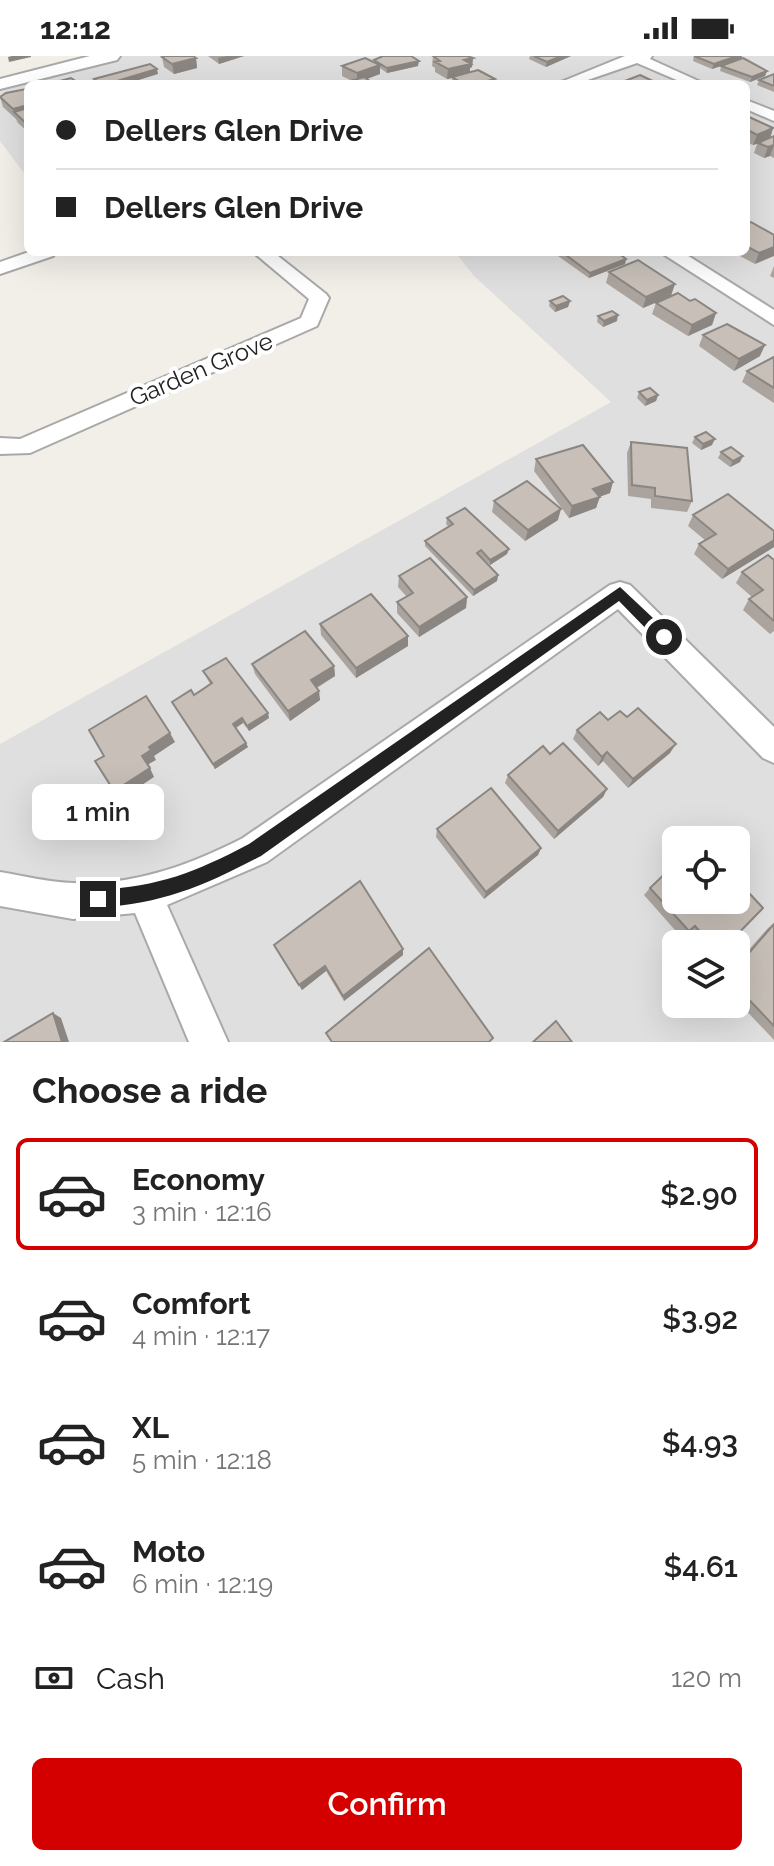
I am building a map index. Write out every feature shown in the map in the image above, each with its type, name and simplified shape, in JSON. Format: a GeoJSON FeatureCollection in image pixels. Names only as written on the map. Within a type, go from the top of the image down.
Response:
{"type":"FeatureCollection","features":[{"type":"Feature","properties":{"kind":"street"},"geometry":{"type":"LineString","coordinates":[[0,84],[111,56]]}},
{"type":"Feature","properties":{"kind":"street"},"geometry":{"type":"LineString","coordinates":[[574,80],[638,57],[689,80]]}},
{"type":"Feature","properties":{"kind":"street"},"geometry":{"type":"LineString","coordinates":[[750,106],[774,117]]}},
{"type":"Feature","properties":{"kind":"street"},"geometry":{"type":"LineString","coordinates":[[0,268],[35,256]]}},
{"type":"Feature","properties":{"kind":"street","name":"Garden Grove"},"geometry":{"type":"LineString","coordinates":[[0,446],[22,447],[310,322],[319,298],[267,256]]}},
{"type":"Feature","properties":{"kind":"street"},"geometry":{"type":"LineString","coordinates":[[675,256],[774,319]]}},
{"type":"Feature","properties":{"kind":"street"},"geometry":{"type":"LineString","coordinates":[[0,889],[74,901],[145,896],[208,875],[255,850],[620,593],[774,748]]}},
{"type":"Feature","properties":{"kind":"street"},"geometry":{"type":"LineString","coordinates":[[145,896],[209,1042]]}},
{"type":"Feature","properties":{"kind":"shaded area"},"geometry":{"type":"Polygon","coordinates":[[[111,56],[774,56],[774,1042],[0,1042],[0,744],[611,402],[474,276],[458,256],[750,256],[750,80],[24,80],[24,173],[0,141],[0,84],[111,56]]]}},
{"type":"Feature","properties":{"kind":"building"},"geometry":{"type":"Polygon","coordinates":[[[383,56],[411,56],[419,61],[387,68],[374,60],[383,56]]]}},
{"type":"Feature","properties":{"kind":"building"},"geometry":{"type":"Polygon","coordinates":[[[433,56],[473,58],[464,60],[471,64],[448,69],[435,62],[440,61],[433,56]]]}},
{"type":"Feature","properties":{"kind":"building"},"geometry":{"type":"Polygon","coordinates":[[[534,56],[561,56],[547,62],[534,56]]]}},
{"type":"Feature","properties":{"kind":"building"},"geometry":{"type":"Polygon","coordinates":[[[694,56],[737,56],[714,64],[694,56]]]}},
{"type":"Feature","properties":{"kind":"building"},"geometry":{"type":"Polygon","coordinates":[[[162,57],[196,58],[172,64],[162,57]]]}},
{"type":"Feature","properties":{"kind":"building"},"geometry":{"type":"Polygon","coordinates":[[[365,58],[380,65],[357,73],[342,66],[365,58]]]}},
{"type":"Feature","properties":{"kind":"building"},"geometry":{"type":"Polygon","coordinates":[[[743,58],[767,71],[752,77],[721,66],[743,58]]]}},
{"type":"Feature","properties":{"kind":"building"},"geometry":{"type":"Polygon","coordinates":[[[150,64],[157,69],[120,80],[94,79],[150,64]]]}},
{"type":"Feature","properties":{"kind":"building"},"geometry":{"type":"Polygon","coordinates":[[[478,70],[495,79],[457,80],[452,77],[478,70]]]}},
{"type":"Feature","properties":{"kind":"building"},"geometry":{"type":"Polygon","coordinates":[[[774,74],[774,86],[759,80],[774,74]]]}},
{"type":"Feature","properties":{"kind":"building"},"geometry":{"type":"Polygon","coordinates":[[[640,75],[651,80],[627,80],[640,75]]]}},
{"type":"Feature","properties":{"kind":"building"},"geometry":{"type":"Polygon","coordinates":[[[24,89],[24,106],[13,109],[0,97],[24,89]]]}},
{"type":"Feature","properties":{"kind":"building"},"geometry":{"type":"Polygon","coordinates":[[[24,109],[24,121],[14,112],[24,109]]]}},
{"type":"Feature","properties":{"kind":"building"},"geometry":{"type":"Polygon","coordinates":[[[750,117],[773,128],[757,135],[750,131],[750,117]]]}},
{"type":"Feature","properties":{"kind":"building"},"geometry":{"type":"Polygon","coordinates":[[[774,136],[774,145],[768,147],[758,143],[774,136]]]}},
{"type":"Feature","properties":{"kind":"building"},"geometry":{"type":"Polygon","coordinates":[[[750,222],[774,235],[774,247],[759,253],[750,248],[750,222]]]}},
{"type":"Feature","properties":{"kind":"building"},"geometry":{"type":"Polygon","coordinates":[[[567,256],[622,256],[626,259],[590,273],[567,256]]]}},
{"type":"Feature","properties":{"kind":"building"},"geometry":{"type":"Polygon","coordinates":[[[638,260],[675,284],[646,297],[609,272],[638,260]]]}},
{"type":"Feature","properties":{"kind":"building"},"geometry":{"type":"Polygon","coordinates":[[[678,293],[690,301],[695,299],[716,313],[692,325],[656,303],[678,293]]]}},
{"type":"Feature","properties":{"kind":"building"},"geometry":{"type":"Polygon","coordinates":[[[563,296],[570,301],[556,306],[550,301],[563,296]]]}},
{"type":"Feature","properties":{"kind":"building"},"geometry":{"type":"Polygon","coordinates":[[[612,311],[618,315],[604,321],[598,316],[612,311]]]}},
{"type":"Feature","properties":{"kind":"building"},"geometry":{"type":"Polygon","coordinates":[[[727,324],[765,345],[739,359],[703,335],[727,324]]]}},
{"type":"Feature","properties":{"kind":"building"},"geometry":{"type":"Polygon","coordinates":[[[774,357],[774,388],[747,371],[774,357]]]}},
{"type":"Feature","properties":{"kind":"building"},"geometry":{"type":"Polygon","coordinates":[[[650,388],[658,395],[647,400],[639,392],[650,388]]]}},
{"type":"Feature","properties":{"kind":"building"},"geometry":{"type":"Polygon","coordinates":[[[706,432],[715,439],[703,444],[695,437],[706,432]]]}},
{"type":"Feature","properties":{"kind":"building"},"geometry":{"type":"Polygon","coordinates":[[[631,442],[687,448],[692,501],[655,496],[655,488],[632,485],[631,442]]]}},
{"type":"Feature","properties":{"kind":"building"},"geometry":{"type":"Polygon","coordinates":[[[583,445],[613,482],[593,489],[600,497],[572,506],[536,459],[583,445]]]}},
{"type":"Feature","properties":{"kind":"building"},"geometry":{"type":"Polygon","coordinates":[[[731,447],[743,456],[733,461],[721,452],[731,447]]]}},
{"type":"Feature","properties":{"kind":"building"},"geometry":{"type":"Polygon","coordinates":[[[527,481],[561,509],[528,530],[494,501],[527,481]]]}},
{"type":"Feature","properties":{"kind":"building"},"geometry":{"type":"Polygon","coordinates":[[[728,494],[774,531],[774,540],[728,569],[699,544],[716,534],[693,515],[728,494]]]}},
{"type":"Feature","properties":{"kind":"building"},"geometry":{"type":"Polygon","coordinates":[[[465,508],[509,549],[490,560],[481,550],[477,553],[498,575],[474,590],[425,541],[453,524],[447,518],[465,508]]]}},
{"type":"Feature","properties":{"kind":"building"},"geometry":{"type":"Polygon","coordinates":[[[768,555],[774,560],[774,621],[749,599],[763,590],[742,572],[768,555]]]}},
{"type":"Feature","properties":{"kind":"building"},"geometry":{"type":"Polygon","coordinates":[[[430,558],[467,597],[419,627],[397,602],[413,593],[399,576],[430,558]]]}},
{"type":"Feature","properties":{"kind":"building"},"geometry":{"type":"Polygon","coordinates":[[[371,594],[408,636],[356,668],[320,624],[371,594]]]}},
{"type":"Feature","properties":{"kind":"building"},"geometry":{"type":"Polygon","coordinates":[[[305,631],[334,666],[311,680],[319,691],[288,711],[252,664],[305,631]]]}},
{"type":"Feature","properties":{"kind":"building"},"geometry":{"type":"Polygon","coordinates":[[[226,658],[268,713],[247,726],[242,718],[233,724],[246,743],[213,764],[172,702],[191,690],[194,695],[212,683],[203,671],[226,658]]]}},
{"type":"Feature","properties":{"kind":"building"},"geometry":{"type":"Polygon","coordinates":[[[146,696],[170,733],[149,747],[151,750],[142,756],[150,768],[114,791],[95,761],[104,756],[89,730],[146,696]]]}},
{"type":"Feature","properties":{"kind":"building"},"geometry":{"type":"Polygon","coordinates":[[[638,708],[676,744],[633,779],[607,752],[602,757],[577,730],[600,712],[608,720],[620,711],[627,717],[638,708]]]}},
{"type":"Feature","properties":{"kind":"building"},"geometry":{"type":"Polygon","coordinates":[[[563,743],[607,789],[558,831],[508,775],[543,746],[550,754],[563,743]]]}},
{"type":"Feature","properties":{"kind":"building"},"geometry":{"type":"Polygon","coordinates":[[[491,788],[541,848],[486,892],[437,829],[491,788]]]}},
{"type":"Feature","properties":{"kind":"building"},"geometry":{"type":"Polygon","coordinates":[[[662,876],[662,901],[650,888],[662,876]]]}},
{"type":"Feature","properties":{"kind":"building"},"geometry":{"type":"Polygon","coordinates":[[[360,881],[403,949],[343,996],[325,966],[299,985],[274,945],[360,881]]]}},
{"type":"Feature","properties":{"kind":"building"},"geometry":{"type":"Polygon","coordinates":[[[750,894],[763,908],[742,930],[699,930],[695,926],[688,930],[674,914],[750,914],[750,894]]]}},
{"type":"Feature","properties":{"kind":"building"},"geometry":{"type":"Polygon","coordinates":[[[774,924],[774,1026],[750,1001],[750,952],[774,924]]]}},
{"type":"Feature","properties":{"kind":"building"},"geometry":{"type":"Polygon","coordinates":[[[429,948],[493,1038],[489,1042],[332,1042],[326,1033],[429,948]]]}},
{"type":"Feature","properties":{"kind":"building"},"geometry":{"type":"Polygon","coordinates":[[[53,1013],[62,1042],[4,1042],[53,1013]]]}},
{"type":"Feature","properties":{"kind":"building"},"geometry":{"type":"Polygon","coordinates":[[[556,1021],[572,1042],[533,1042],[556,1021]]]}},
{"type":"Feature","properties":{"kind":"route"},"geometry":{"type":"LineString","coordinates":[[98,899],[145,896],[208,875],[255,850],[620,593],[664,637]]}}]}
